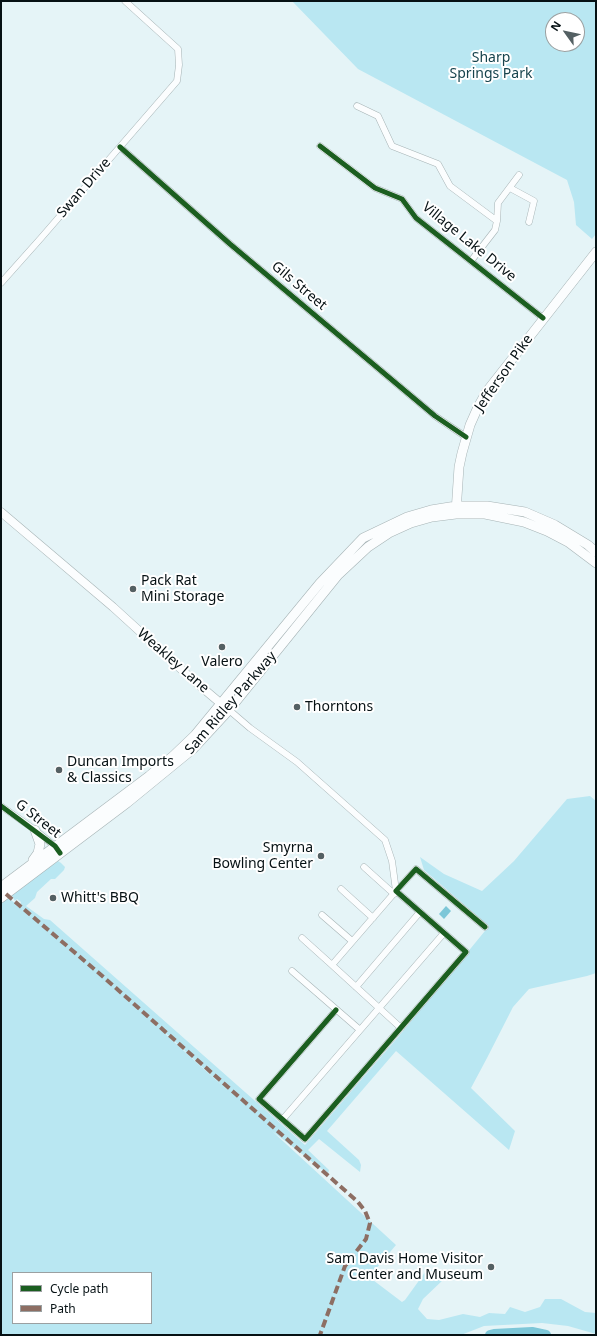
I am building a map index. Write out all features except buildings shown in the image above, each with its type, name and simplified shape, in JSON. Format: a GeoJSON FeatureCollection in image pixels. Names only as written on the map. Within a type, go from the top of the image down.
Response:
{"type":"FeatureCollection","features":[{"type":"Feature","properties":{"kind":"main road","name":"Jefferson Pike"},"geometry":{"type":"LineString","coordinates":[[456,510],[459,467],[466,437],[478,407],[487,391],[596,252]]}},
{"type":"Feature","properties":{"kind":"main road"},"geometry":{"type":"LineString","coordinates":[[456,510],[486,506],[525,512],[555,525],[588,545],[596,552]]}},
{"type":"Feature","properties":{"kind":"main road","name":"Sam Ridley Parkway"},"geometry":{"type":"LineString","coordinates":[[1,898],[57,849],[149,776],[195,736],[320,583],[363,538],[407,517],[431,510],[456,510]]}},
{"type":"Feature","properties":{"kind":"main road"},"geometry":{"type":"LineString","coordinates":[[456,510],[524,522],[547,531],[568,542],[596,563]]}},
{"type":"Feature","properties":{"kind":"main road","name":"Sam Ridley Parkway"},"geometry":{"type":"LineString","coordinates":[[1,887],[30,865],[127,803],[193,749],[229,710],[338,575],[368,547],[389,533],[411,524],[456,510]]}},
{"type":"Feature","properties":{"kind":"main road","name":"Weakley Lane"},"geometry":{"type":"LineString","coordinates":[[1,512],[113,607],[192,679],[229,710]]}},
{"type":"Feature","properties":{"kind":"main road"},"geometry":{"type":"LineString","coordinates":[[30,865],[38,853],[40,844],[35,830]]}},
{"type":"Feature","properties":{"kind":"street","name":"Swan Drive"},"geometry":{"type":"LineString","coordinates":[[1,283],[177,81],[178,50],[125,1]]}},
{"type":"Feature","properties":{"kind":"street"},"geometry":{"type":"LineString","coordinates":[[357,106],[378,116],[392,146],[438,164],[450,186],[497,221]]}},
{"type":"Feature","properties":{"kind":"street","name":"Village Lake Drive"},"geometry":{"type":"LineString","coordinates":[[320,146],[375,188],[402,199],[416,218],[543,318]]}},
{"type":"Feature","properties":{"kind":"street","name":"Gils Street"},"geometry":{"type":"LineString","coordinates":[[120,147],[230,244],[435,416],[466,437]]}},
{"type":"Feature","properties":{"kind":"street","name":"Village Lake Drive"},"geometry":{"type":"LineString","coordinates":[[471,261],[495,230],[498,203],[519,176]]}},
{"type":"Feature","properties":{"kind":"street"},"geometry":{"type":"LineString","coordinates":[[510,188],[534,201],[529,222]]}},
{"type":"Feature","properties":{"kind":"street","name":"Weakley Lane"},"geometry":{"type":"LineString","coordinates":[[229,710],[250,728],[297,762],[386,840],[392,861],[395,892]]}},
{"type":"Feature","properties":{"kind":"street","name":"G Street"},"geometry":{"type":"LineString","coordinates":[[1,806],[35,830],[57,849]]}},
{"type":"Feature","properties":{"kind":"street"},"geometry":{"type":"LineString","coordinates":[[336,1010],[259,1099],[305,1139],[466,952],[420,912],[364,867]]}},
{"type":"Feature","properties":{"kind":"street"},"geometry":{"type":"LineString","coordinates":[[332,965],[416,868],[485,927]]}},
{"type":"Feature","properties":{"kind":"street"},"geometry":{"type":"LineString","coordinates":[[342,889],[373,918]]}},
{"type":"Feature","properties":{"kind":"street"},"geometry":{"type":"LineString","coordinates":[[356,987],[420,912]]}},
{"type":"Feature","properties":{"kind":"street"},"geometry":{"type":"LineString","coordinates":[[322,915],[352,941]]}},
{"type":"Feature","properties":{"kind":"street"},"geometry":{"type":"LineString","coordinates":[[283,1119],[444,933]]}},
{"type":"Feature","properties":{"kind":"street"},"geometry":{"type":"LineString","coordinates":[[302,938],[401,1028]]}},
{"type":"Feature","properties":{"kind":"street"},"geometry":{"type":"LineString","coordinates":[[292,971],[360,1030]]}},
{"type":"Feature","properties":{"kind":"green space","name":"Sharp Springs Park"},"geometry":{"type":"Polygon","coordinates":[[[292,1],[596,1],[596,234],[592,239],[576,225],[574,202],[567,180],[358,69],[292,1]]]}},
{"type":"Feature","properties":{"kind":"green space"},"geometry":{"type":"Polygon","coordinates":[[[590,796],[596,801],[596,973],[529,989],[513,1007],[471,1088],[515,1131],[509,1150],[396,1051],[327,1131],[359,1160],[361,1165],[360,1172],[319,1139],[308,1150],[329,1170],[328,1174],[272,1131],[396,1245],[369,1277],[402,1302],[428,1268],[444,1279],[423,1299],[418,1309],[427,1319],[439,1320],[463,1314],[480,1317],[489,1313],[505,1314],[510,1307],[525,1312],[540,1307],[545,1299],[561,1299],[585,1312],[596,1313],[596,1334],[568,1326],[542,1323],[484,1326],[461,1335],[1,1335],[1,900],[6,896],[31,916],[20,907],[21,902],[17,899],[15,901],[11,894],[58,861],[61,863],[65,867],[64,870],[55,879],[51,879],[37,892],[35,898],[26,906],[44,919],[50,920],[305,1145],[399,1036],[489,926],[424,870],[420,857],[444,874],[482,891],[514,861],[567,799],[590,796]],[[161,1030],[228,1091],[169,1036],[161,1030]]]}},
{"type":"Feature","properties":{"kind":"shaded area"},"geometry":{"type":"Polygon","coordinates":[[[446,906],[451,911],[444,919],[439,914],[446,906]]]}},
{"type":"Feature","properties":{"kind":"waterway"},"geometry":{"type":"LineString","coordinates":[[490,1335],[532,1332],[546,1335]]}},
{"type":"Feature","properties":{"kind":"marked path"},"geometry":{"type":"LineString","coordinates":[[6,894],[100,974],[358,1202],[365,1211],[370,1223],[366,1239],[345,1266],[320,1335]]}},
{"type":"Feature","properties":{"kind":"cycle path"},"geometry":{"type":"LineString","coordinates":[[320,146],[375,188],[402,199],[416,218],[543,318]]}},
{"type":"Feature","properties":{"kind":"cycle path"},"geometry":{"type":"LineString","coordinates":[[120,147],[230,244],[435,416],[466,437]]}},
{"type":"Feature","properties":{"kind":"cycle path"},"geometry":{"type":"LineString","coordinates":[[1,806],[55,846],[60,853]]}},
{"type":"Feature","properties":{"kind":"cycle path"},"geometry":{"type":"LineString","coordinates":[[336,1010],[259,1099],[305,1139],[466,952],[396,891],[416,869],[485,927]]}},
{"type":"Feature","properties":{"kind":"place","name":"Pack Rat Mini Storage"},"geometry":{"type":"Point","coordinates":[133,589]}},
{"type":"Feature","properties":{"kind":"place","name":"Valero"},"geometry":{"type":"Point","coordinates":[222,647]}},
{"type":"Feature","properties":{"kind":"place","name":"Thorntons"},"geometry":{"type":"Point","coordinates":[297,707]}},
{"type":"Feature","properties":{"kind":"place","name":"Duncan Imports & Classics"},"geometry":{"type":"Point","coordinates":[59,770]}},
{"type":"Feature","properties":{"kind":"place","name":"Smyrna Bowling Center"},"geometry":{"type":"Point","coordinates":[321,856]}},
{"type":"Feature","properties":{"kind":"place","name":"Whitt's BBQ"},"geometry":{"type":"Point","coordinates":[53,898]}},
{"type":"Feature","properties":{"kind":"place","name":"Sam Davis Home Visitor Center and Museum"},"geometry":{"type":"Point","coordinates":[491,1267]}}]}
